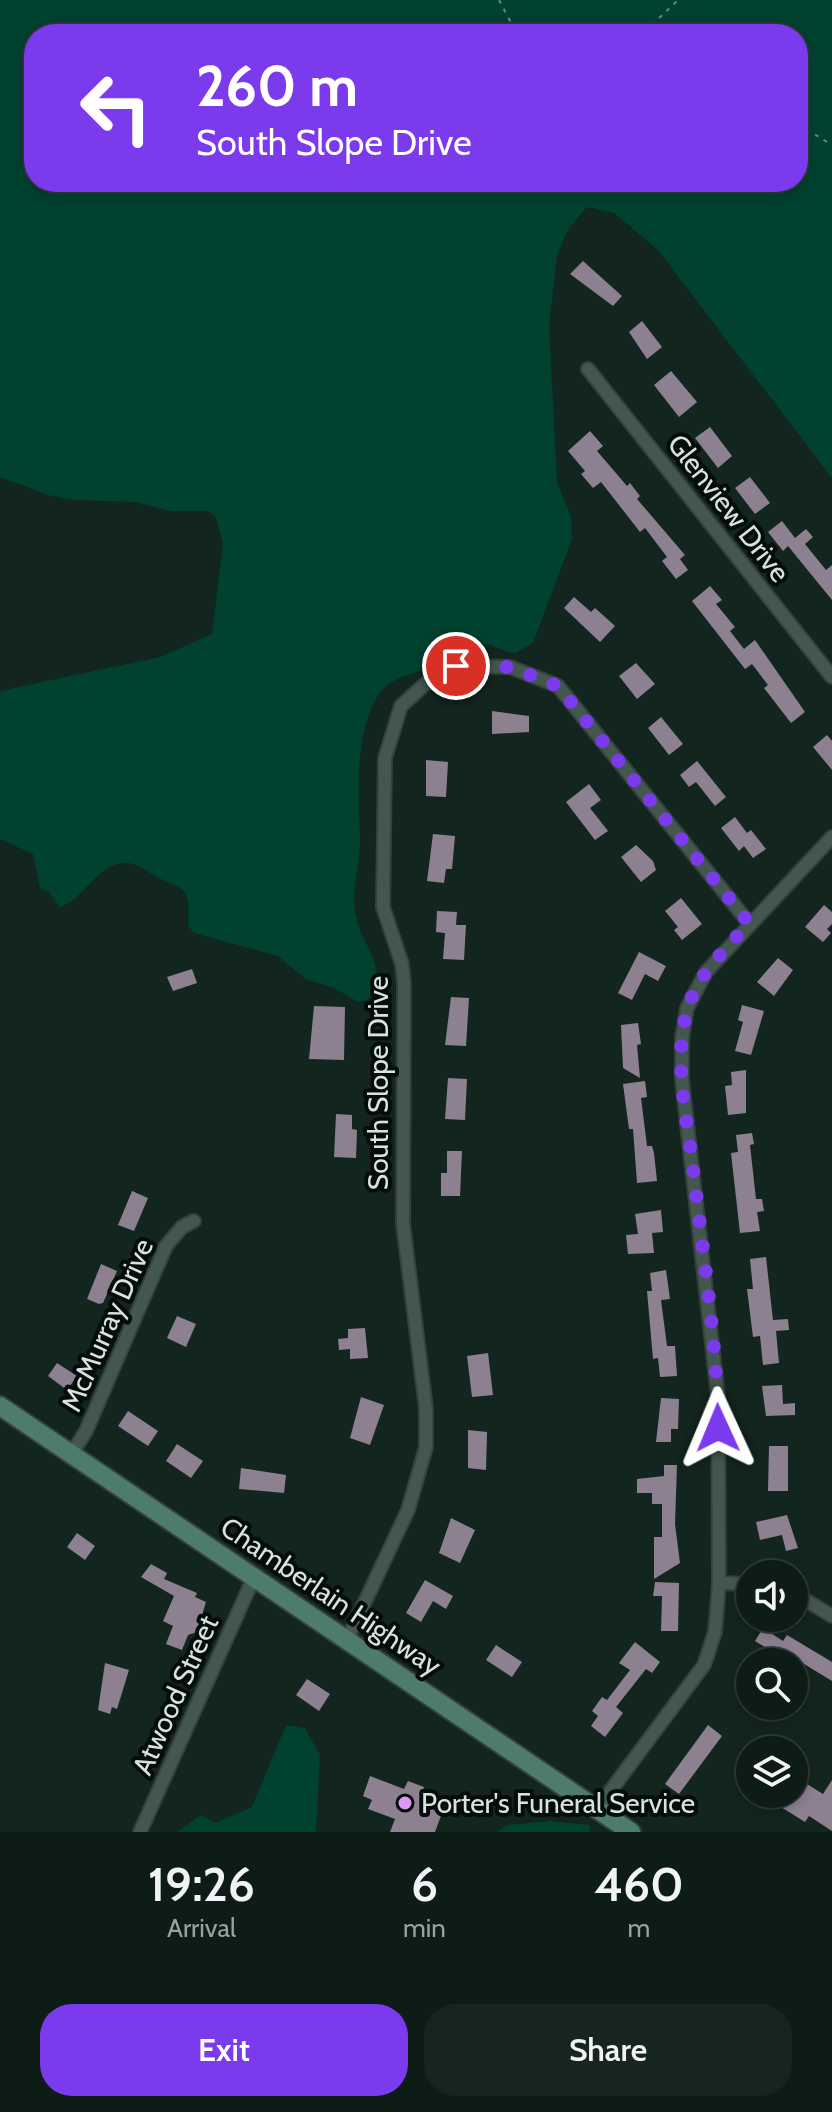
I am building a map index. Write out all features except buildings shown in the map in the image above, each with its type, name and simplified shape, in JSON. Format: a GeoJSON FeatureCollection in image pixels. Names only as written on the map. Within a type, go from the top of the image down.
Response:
{"type":"FeatureCollection","features":[{"type":"Feature","properties":{"kind":"main road","name":"Chamberlain Highway"},"geometry":{"type":"LineString","coordinates":[[0,1406],[631,1832]]}},
{"type":"Feature","properties":{"kind":"street","name":"Glenview Drive"},"geometry":{"type":"LineString","coordinates":[[588,369],[832,677]]}},
{"type":"Feature","properties":{"kind":"street","name":"South Slope Drive"},"geometry":{"type":"LineString","coordinates":[[347,1640],[408,1510],[422,1469],[427,1430],[403,1223],[404,984],[402,964],[383,907],[381,874],[385,758],[401,706],[435,675],[456,666],[510,667],[558,686],[749,923]]}},
{"type":"Feature","properties":{"kind":"street"},"geometry":{"type":"LineString","coordinates":[[597,1809],[704,1665],[715,1632],[719,1583],[718,1397],[682,1080],[682,1038],[687,1008],[706,972],[832,837]]}},
{"type":"Feature","properties":{"kind":"street","name":"McMurray Drive"},"geometry":{"type":"LineString","coordinates":[[71,1455],[86,1431],[166,1246],[182,1227],[194,1221]]}},
{"type":"Feature","properties":{"kind":"street","name":"Atwood Street"},"geometry":{"type":"LineString","coordinates":[[140,1832],[254,1577]]}},
{"type":"Feature","properties":{"kind":"street"},"geometry":{"type":"LineString","coordinates":[[719,1583],[736,1584]]}},
{"type":"Feature","properties":{"kind":"street"},"geometry":{"type":"LineString","coordinates":[[808,1601],[832,1616]]}},
{"type":"Feature","properties":{"kind":"path"},"geometry":{"type":"LineString","coordinates":[[499,0],[512,24]]}},
{"type":"Feature","properties":{"kind":"path"},"geometry":{"type":"LineString","coordinates":[[653,24],[678,0]]}},
{"type":"Feature","properties":{"kind":"path"},"geometry":{"type":"LineString","coordinates":[[808,130],[832,145]]}},
{"type":"Feature","properties":{"kind":"green space"},"geometry":{"type":"Polygon","coordinates":[[[0,0],[832,0],[832,478],[658,250],[614,213],[587,207],[568,229],[557,255],[549,326],[557,481],[571,518],[572,539],[533,643],[516,653],[486,644],[476,645],[438,665],[395,680],[383,689],[367,720],[360,760],[360,847],[354,900],[357,921],[376,968],[368,1000],[358,1002],[334,988],[306,979],[278,956],[194,933],[188,926],[188,900],[183,891],[137,865],[122,863],[112,866],[69,903],[60,907],[49,892],[40,888],[33,854],[0,839],[0,691],[160,657],[212,634],[223,544],[216,518],[209,511],[171,511],[135,502],[76,500],[48,495],[0,477],[0,0]]]}},
{"type":"Feature","properties":{"kind":"green space"},"geometry":{"type":"Polygon","coordinates":[[[286,1725],[305,1728],[320,1755],[316,1832],[177,1832],[201,1815],[216,1823],[252,1807],[286,1725]]]}},
{"type":"Feature","properties":{"kind":"green space"},"geometry":{"type":"Polygon","coordinates":[[[550,1821],[589,1825],[591,1832],[497,1832],[508,1825],[550,1821]]]}},
{"type":"Feature","properties":{"kind":"place","name":"Porter's Funeral Service"},"geometry":{"type":"Point","coordinates":[405,1803]}},
{"type":"Feature","properties":{"kind":"route"},"geometry":{"type":"LineString","coordinates":[[456,666],[482,664],[510,667],[536,674],[558,686],[749,923],[706,972],[687,1008],[682,1038],[682,1080],[710,1310],[718,1428]]}}]}
